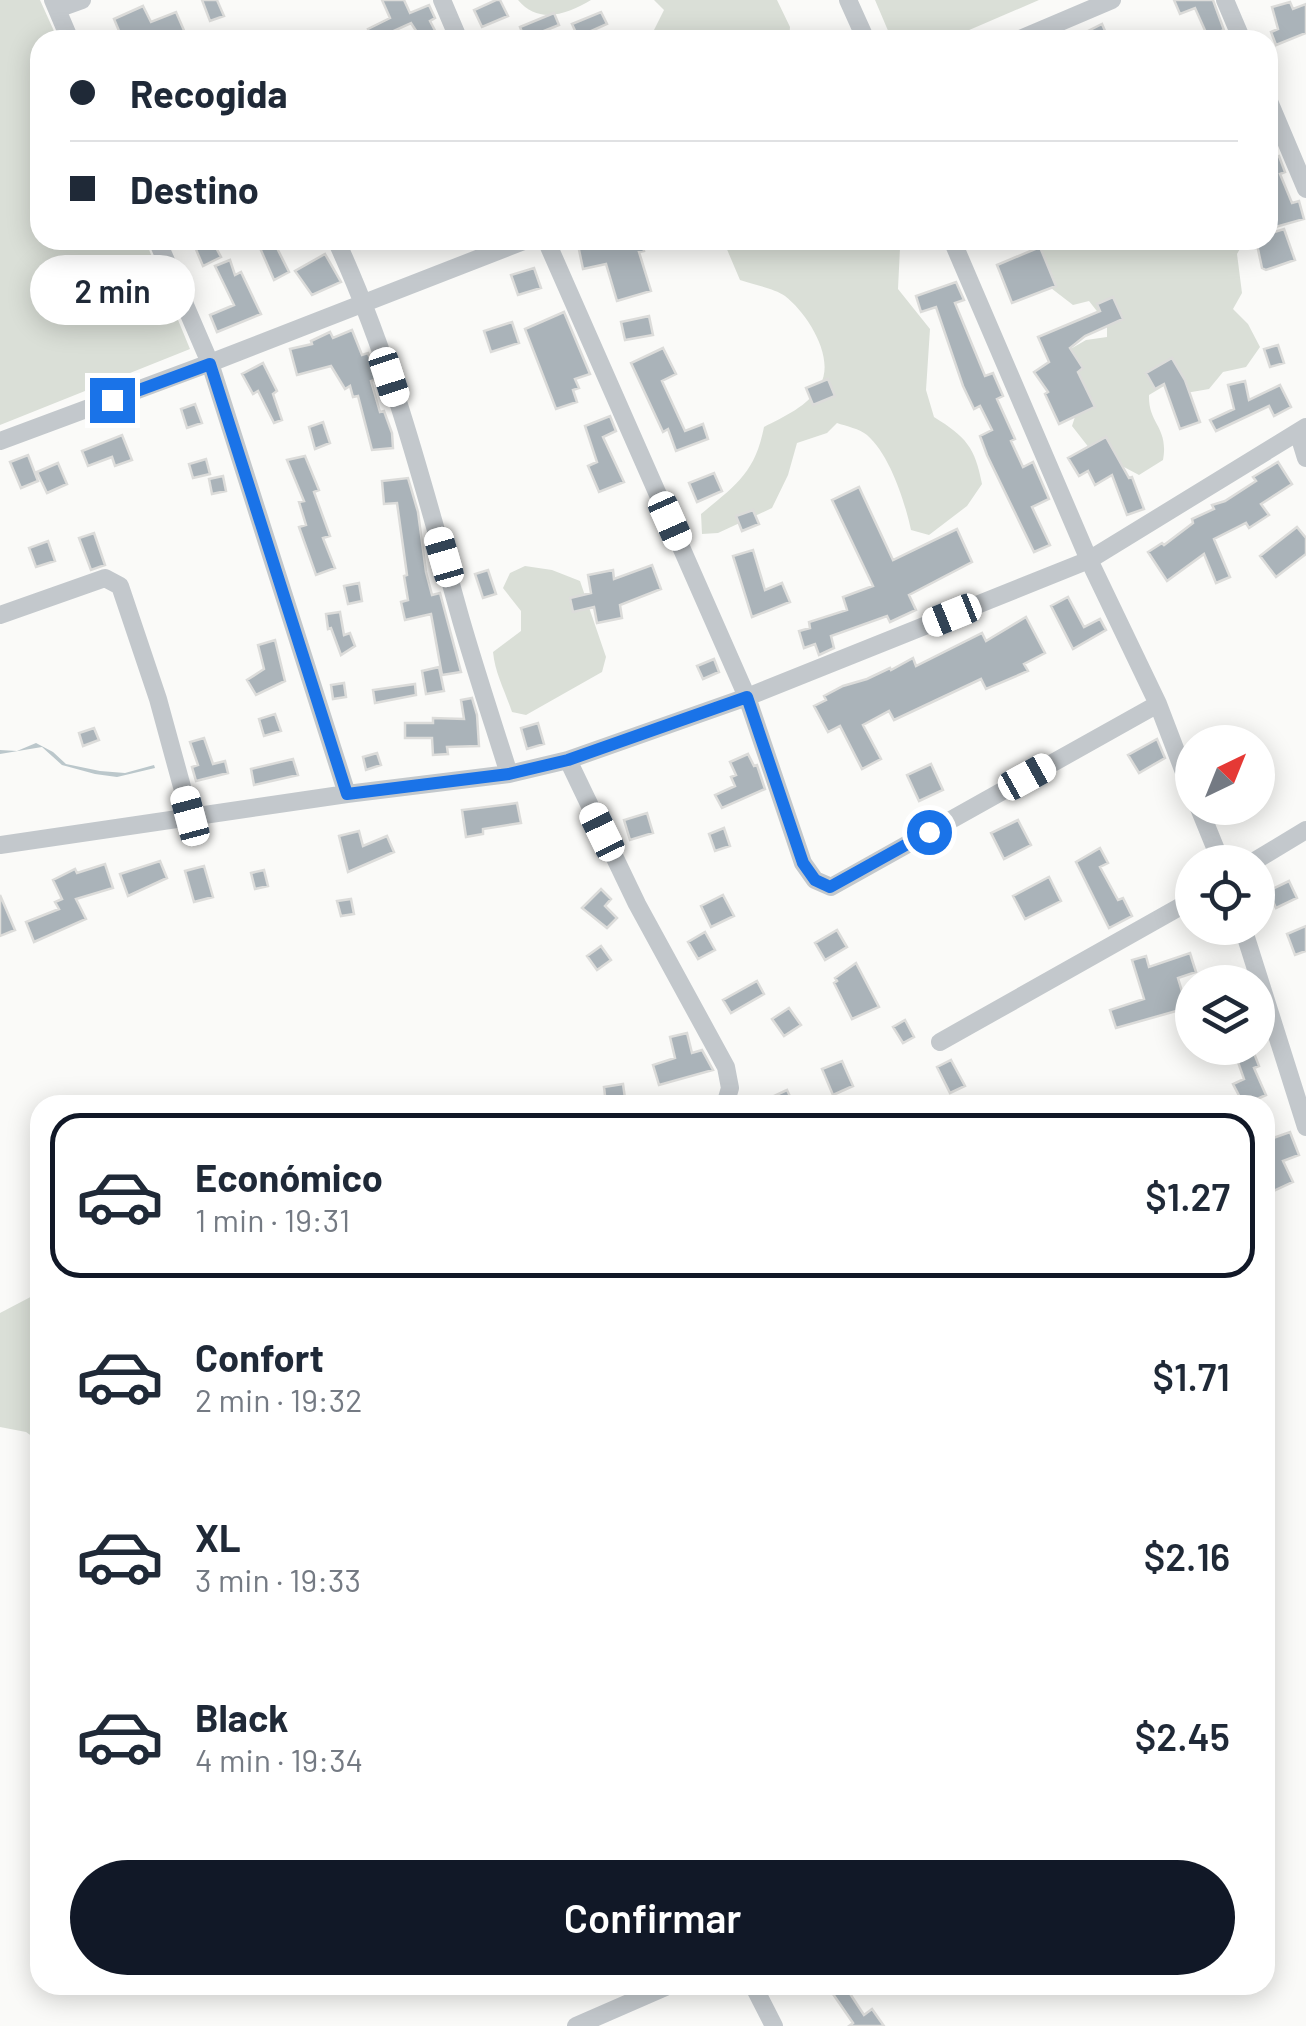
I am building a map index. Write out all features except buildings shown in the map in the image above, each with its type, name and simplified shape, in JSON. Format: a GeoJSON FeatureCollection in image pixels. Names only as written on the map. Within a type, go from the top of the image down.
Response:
{"type":"FeatureCollection","features":[{"type":"Feature","properties":{"kind":"street"},"geometry":{"type":"LineString","coordinates":[[66,30],[55,5],[82,0]]}},
{"type":"Feature","properties":{"kind":"street"},"geometry":{"type":"LineString","coordinates":[[442,0],[455,30]]}},
{"type":"Feature","properties":{"kind":"street"},"geometry":{"type":"LineString","coordinates":[[848,0],[862,30]]}},
{"type":"Feature","properties":{"kind":"street"},"geometry":{"type":"LineString","coordinates":[[1042,30],[1112,0]]}},
{"type":"Feature","properties":{"kind":"street"},"geometry":{"type":"LineString","coordinates":[[1225,0],[1238,30]]}},
{"type":"Feature","properties":{"kind":"street"},"geometry":{"type":"LineString","coordinates":[[1278,123],[1306,189]]}},
{"type":"Feature","properties":{"kind":"street"},"geometry":{"type":"LineString","coordinates":[[161,250],[210,364],[347,794]]}},
{"type":"Feature","properties":{"kind":"street"},"geometry":{"type":"LineString","coordinates":[[341,250],[365,302],[509,774]]}},
{"type":"Feature","properties":{"kind":"street"},"geometry":{"type":"LineString","coordinates":[[0,441],[210,364],[500,250]]}},
{"type":"Feature","properties":{"kind":"street"},"geometry":{"type":"LineString","coordinates":[[550,250],[747,697],[803,863],[815,880],[830,887],[1158,704]]}},
{"type":"Feature","properties":{"kind":"street"},"geometry":{"type":"LineString","coordinates":[[956,250],[1089,560],[1158,704],[1175,748]]}},
{"type":"Feature","properties":{"kind":"street"},"geometry":{"type":"LineString","coordinates":[[0,846],[190,816],[509,774],[568,760],[747,697],[1089,560],[1302,430],[1306,458]]}},
{"type":"Feature","properties":{"kind":"street"},"geometry":{"type":"LineString","coordinates":[[0,615],[105,578],[120,586],[158,699],[190,816]]}},
{"type":"Feature","properties":{"kind":"street"},"geometry":{"type":"LineString","coordinates":[[568,760],[638,904],[726,1067],[728,1095]]}},
{"type":"Feature","properties":{"kind":"street"},"geometry":{"type":"LineString","coordinates":[[1275,849],[1306,830]]}},
{"type":"Feature","properties":{"kind":"street"},"geometry":{"type":"LineString","coordinates":[[940,1042],[1175,910]]}},
{"type":"Feature","properties":{"kind":"street"},"geometry":{"type":"LineString","coordinates":[[1249,945],[1306,1128]]}},
{"type":"Feature","properties":{"kind":"street"},"geometry":{"type":"LineString","coordinates":[[576,2026],[647,1995]]}},
{"type":"Feature","properties":{"kind":"street"},"geometry":{"type":"LineString","coordinates":[[758,1995],[774,2026]]}},
{"type":"Feature","properties":{"kind":"shaded area"},"geometry":{"type":"Polygon","coordinates":[[[0,0],[40,0],[54,30],[30,30],[30,250],[149,250],[190,349],[0,425],[0,0]]]}},
{"type":"Feature","properties":{"kind":"shaded area"},"geometry":{"type":"Polygon","coordinates":[[[518,0],[591,0],[563,13],[544,15],[518,0]]]}},
{"type":"Feature","properties":{"kind":"shaded area"},"geometry":{"type":"Polygon","coordinates":[[[654,0],[777,0],[790,30],[654,30],[664,10],[654,0]]]}},
{"type":"Feature","properties":{"kind":"shaded area"},"geometry":{"type":"Polygon","coordinates":[[[875,0],[1039,0],[969,30],[888,30],[875,0]]]}},
{"type":"Feature","properties":{"kind":"shaded area"},"geometry":{"type":"Polygon","coordinates":[[[727,250],[900,250],[898,289],[930,329],[926,390],[934,417],[967,444],[979,471],[982,484],[967,506],[929,535],[911,530],[901,493],[883,454],[864,433],[837,423],[827,433],[797,443],[788,475],[772,508],[718,533],[702,534],[701,514],[734,486],[749,467],[764,427],[809,399],[824,374],[822,349],[802,313],[780,293],[740,280],[727,250]]]}},
{"type":"Feature","properties":{"kind":"shaded area"},"geometry":{"type":"Polygon","coordinates":[[[1032,250],[1239,250],[1242,293],[1233,309],[1248,324],[1260,347],[1246,367],[1223,372],[1209,389],[1186,393],[1164,386],[1149,395],[1163,440],[1163,460],[1139,475],[1090,449],[1072,426],[1085,386],[1064,375],[1055,358],[1086,340],[1107,337],[1107,324],[1089,301],[1073,305],[1047,285],[1032,250]]]}},
{"type":"Feature","properties":{"kind":"shaded area"},"geometry":{"type":"Polygon","coordinates":[[[525,566],[552,570],[580,581],[606,657],[602,672],[526,715],[512,712],[493,652],[521,631],[521,611],[503,588],[510,573],[525,566]]]}},
{"type":"Feature","properties":{"kind":"shaded area"},"geometry":{"type":"Polygon","coordinates":[[[36,743],[53,752],[66,764],[125,773],[154,765],[155,768],[117,777],[62,765],[42,747],[0,754],[0,750],[17,751],[36,743]]]}},
{"type":"Feature","properties":{"kind":"shaded area"},"geometry":{"type":"Polygon","coordinates":[[[30,1297],[30,1435],[0,1427],[0,1313],[30,1297]]]}},
{"type":"Feature","properties":{"kind":"route"},"geometry":{"type":"LineString","coordinates":[[112,400],[210,364],[347,794],[509,774],[568,760],[747,697],[803,863],[815,880],[830,887],[929,832]]}}]}
